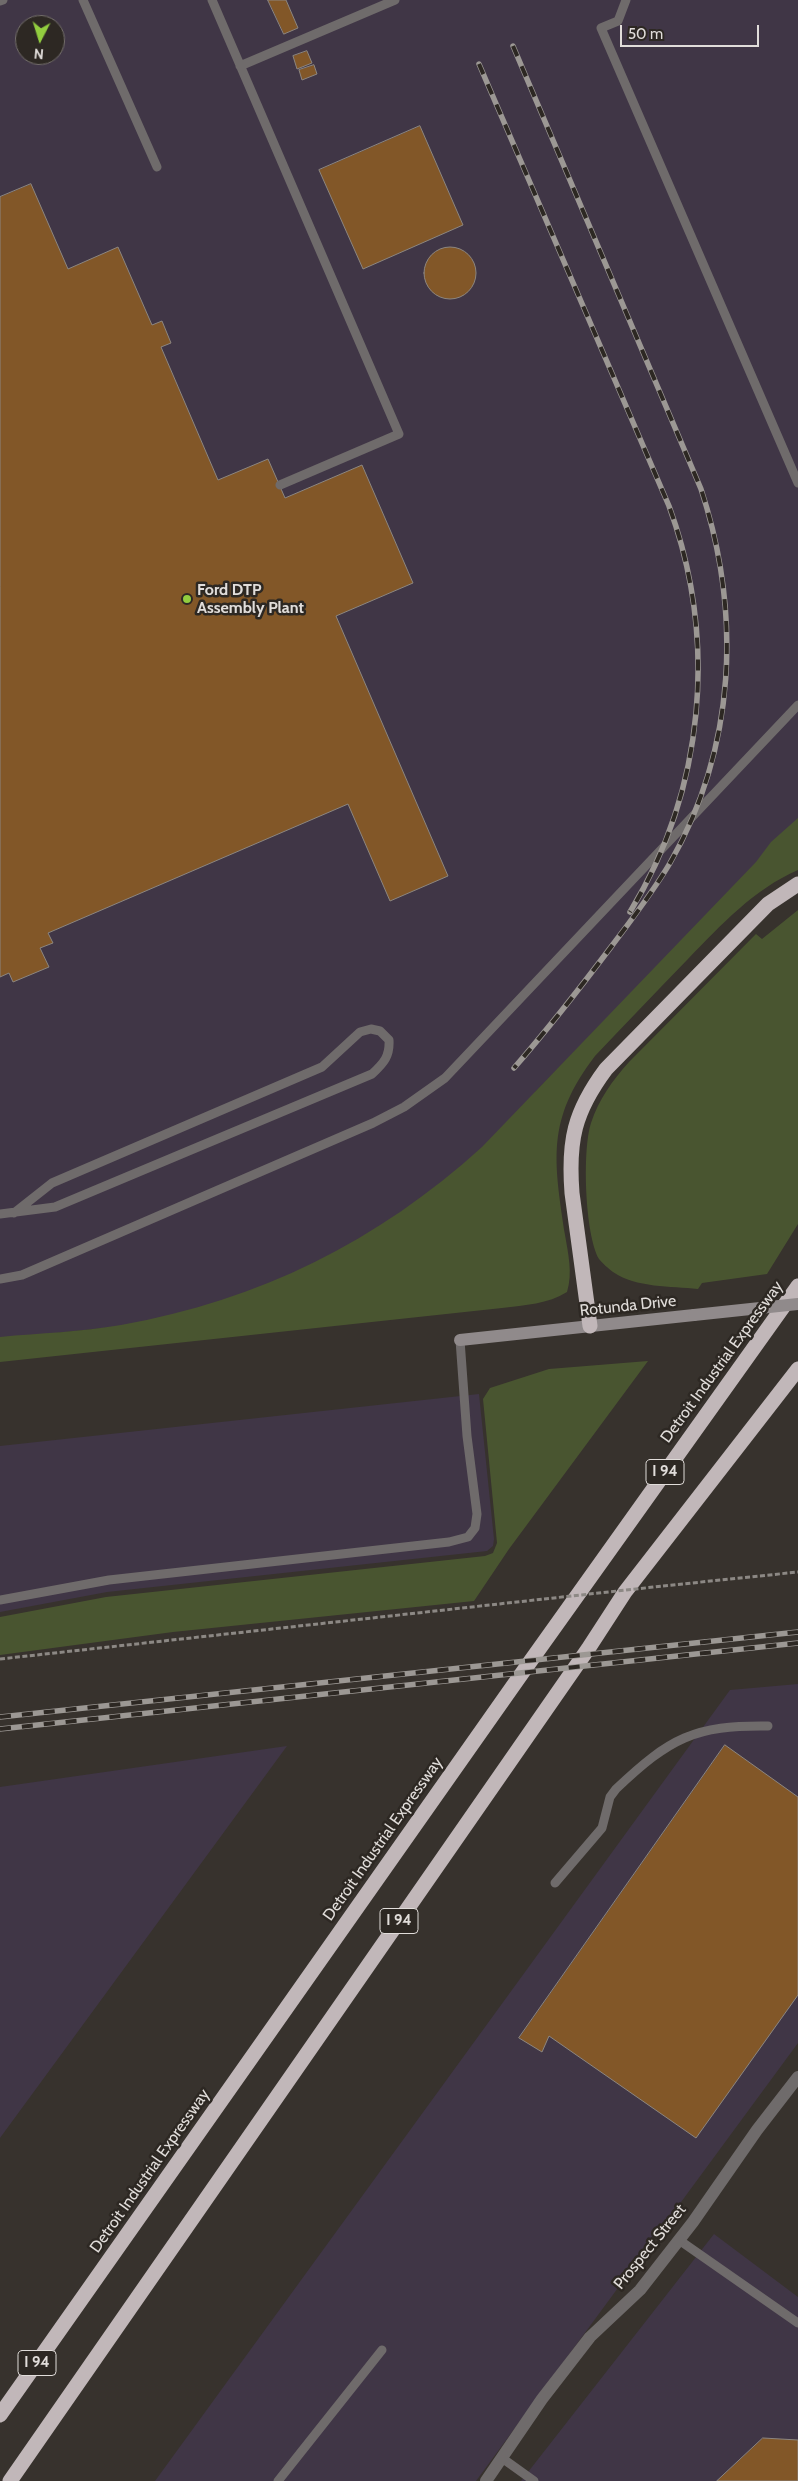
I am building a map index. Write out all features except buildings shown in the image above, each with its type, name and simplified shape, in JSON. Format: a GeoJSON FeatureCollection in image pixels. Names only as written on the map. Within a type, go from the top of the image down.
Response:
{"type":"FeatureCollection","features":[{"type":"Feature","properties":{"kind":"highway"},"geometry":{"type":"LineString","coordinates":[[590,1326],[570,1173],[576,1120],[596,1083],[606,1069],[768,904],[798,884]]}},
{"type":"Feature","properties":{"kind":"highway","name":"Detroit Industrial Expressway"},"geometry":{"type":"LineString","coordinates":[[0,2415],[532,1659],[798,1286]]}},
{"type":"Feature","properties":{"kind":"highway","name":"I 94"},"geometry":{"type":"LineString","coordinates":[[10,2481],[588,1649],[625,1592],[798,1369]]}},
{"type":"Feature","properties":{"kind":"highway"},"geometry":{"type":"LineString","coordinates":[[0,2410],[14,2396]]}},
{"type":"Feature","properties":{"kind":"main road","name":"Rotunda Drive"},"geometry":{"type":"LineString","coordinates":[[460,1340],[798,1304]]}},
{"type":"Feature","properties":{"kind":"street","name":"Prospect Street"},"geometry":{"type":"LineString","coordinates":[[486,2481],[542,2399],[590,2338],[640,2290],[679,2240],[798,2077]]}},
{"type":"Feature","properties":{"kind":"lane"},"geometry":{"type":"LineString","coordinates":[[84,0],[157,167]]}},
{"type":"Feature","properties":{"kind":"lane"},"geometry":{"type":"LineString","coordinates":[[212,0],[399,434],[280,485]]}},
{"type":"Feature","properties":{"kind":"lane"},"geometry":{"type":"LineString","coordinates":[[240,66],[395,0]]}},
{"type":"Feature","properties":{"kind":"lane"},"geometry":{"type":"LineString","coordinates":[[626,0],[618,21],[601,28],[798,483]]}},
{"type":"Feature","properties":{"kind":"lane"},"geometry":{"type":"LineString","coordinates":[[0,1279],[22,1274],[373,1123],[429,1091],[445,1078],[798,704]]}},
{"type":"Feature","properties":{"kind":"lane"},"geometry":{"type":"LineString","coordinates":[[0,1214],[14,1213],[55,1207],[372,1074],[385,1062],[390,1051],[389,1040],[380,1031],[371,1029],[360,1032],[322,1067],[52,1183],[14,1213]]}},
{"type":"Feature","properties":{"kind":"lane"},"geometry":{"type":"LineString","coordinates":[[0,1600],[109,1580],[449,1542],[468,1537],[475,1528],[477,1514],[467,1436],[460,1340]]}},
{"type":"Feature","properties":{"kind":"lane"},"geometry":{"type":"LineString","coordinates":[[555,1883],[602,1828],[610,1797],[616,1788],[665,1748],[687,1736],[708,1729],[731,1726],[768,1726]]}},
{"type":"Feature","properties":{"kind":"lane"},"geometry":{"type":"LineString","coordinates":[[679,2240],[798,2323]]}},
{"type":"Feature","properties":{"kind":"lane"},"geometry":{"type":"LineString","coordinates":[[278,2481],[382,2350]]}},
{"type":"Feature","properties":{"kind":"lane"},"geometry":{"type":"LineString","coordinates":[[502,2458],[534,2481]]}},
{"type":"Feature","properties":{"kind":"path"},"geometry":{"type":"LineString","coordinates":[[0,1659],[544,1598],[798,1572]]}},
{"type":"Feature","properties":{"kind":"shaded area"},"geometry":{"type":"Polygon","coordinates":[[[0,0],[798,0],[798,823],[535,1092],[557,1280],[0,1339],[0,0]]]}},
{"type":"Feature","properties":{"kind":"shaded area"},"geometry":{"type":"Polygon","coordinates":[[[479,1394],[494,1539],[493,1546],[487,1551],[107,1592],[0,1612],[0,1446],[479,1394]]]}},
{"type":"Feature","properties":{"kind":"shaded area"},"geometry":{"type":"Polygon","coordinates":[[[798,1684],[798,2043],[476,2481],[155,2481],[730,1690],[798,1684]]]}},
{"type":"Feature","properties":{"kind":"shaded area"},"geometry":{"type":"Polygon","coordinates":[[[287,1746],[0,2138],[0,1787],[287,1746]]]}},
{"type":"Feature","properties":{"kind":"shaded area"},"geometry":{"type":"Polygon","coordinates":[[[714,2234],[798,2297],[798,2481],[521,2481],[714,2234]]]}},
{"type":"Feature","properties":{"kind":"green space"},"geometry":{"type":"Polygon","coordinates":[[[798,818],[798,870],[767,887],[713,933],[595,1056],[579,1079],[568,1100],[561,1121],[557,1162],[558,1184],[569,1263],[570,1278],[567,1292],[544,1302],[519,1306],[0,1362],[0,1337],[76,1331],[121,1325],[172,1314],[221,1300],[269,1283],[314,1262],[358,1238],[401,1211],[442,1181],[482,1147],[756,862],[771,842],[798,818]]]}},
{"type":"Feature","properties":{"kind":"green space"},"geometry":{"type":"Polygon","coordinates":[[[798,910],[798,1224],[767,1274],[702,1283],[698,1289],[643,1284],[622,1277],[611,1271],[599,1259],[594,1247],[588,1212],[586,1153],[591,1123],[598,1106],[612,1083],[629,1062],[756,934],[762,939],[798,910]]]}},
{"type":"Feature","properties":{"kind":"green space"},"geometry":{"type":"Polygon","coordinates":[[[648,1361],[509,1549],[474,1601],[173,1632],[0,1655],[0,1617],[106,1597],[485,1556],[493,1553],[497,1543],[483,1399],[490,1388],[549,1369],[648,1361]]]}},
{"type":"Feature","properties":{"kind":"railway"},"geometry":{"type":"LineString","coordinates":[[513,46],[701,489],[714,536],[723,584],[727,632],[726,679],[720,727],[708,773],[692,819],[670,863],[642,905],[576,993],[514,1068]]}},
{"type":"Feature","properties":{"kind":"railway"},"geometry":{"type":"LineString","coordinates":[[479,64],[669,506],[684,557],[694,609],[698,661],[696,713],[688,765],[675,816],[655,865],[630,912]]}},
{"type":"Feature","properties":{"kind":"railway"},"geometry":{"type":"LineString","coordinates":[[0,1717],[798,1632]]}},
{"type":"Feature","properties":{"kind":"railway"},"geometry":{"type":"LineString","coordinates":[[0,1729],[798,1643]]}},
{"type":"Feature","properties":{"kind":"place","name":"Ford DTP Assembly Plant"},"geometry":{"type":"Point","coordinates":[187,599]}}]}
